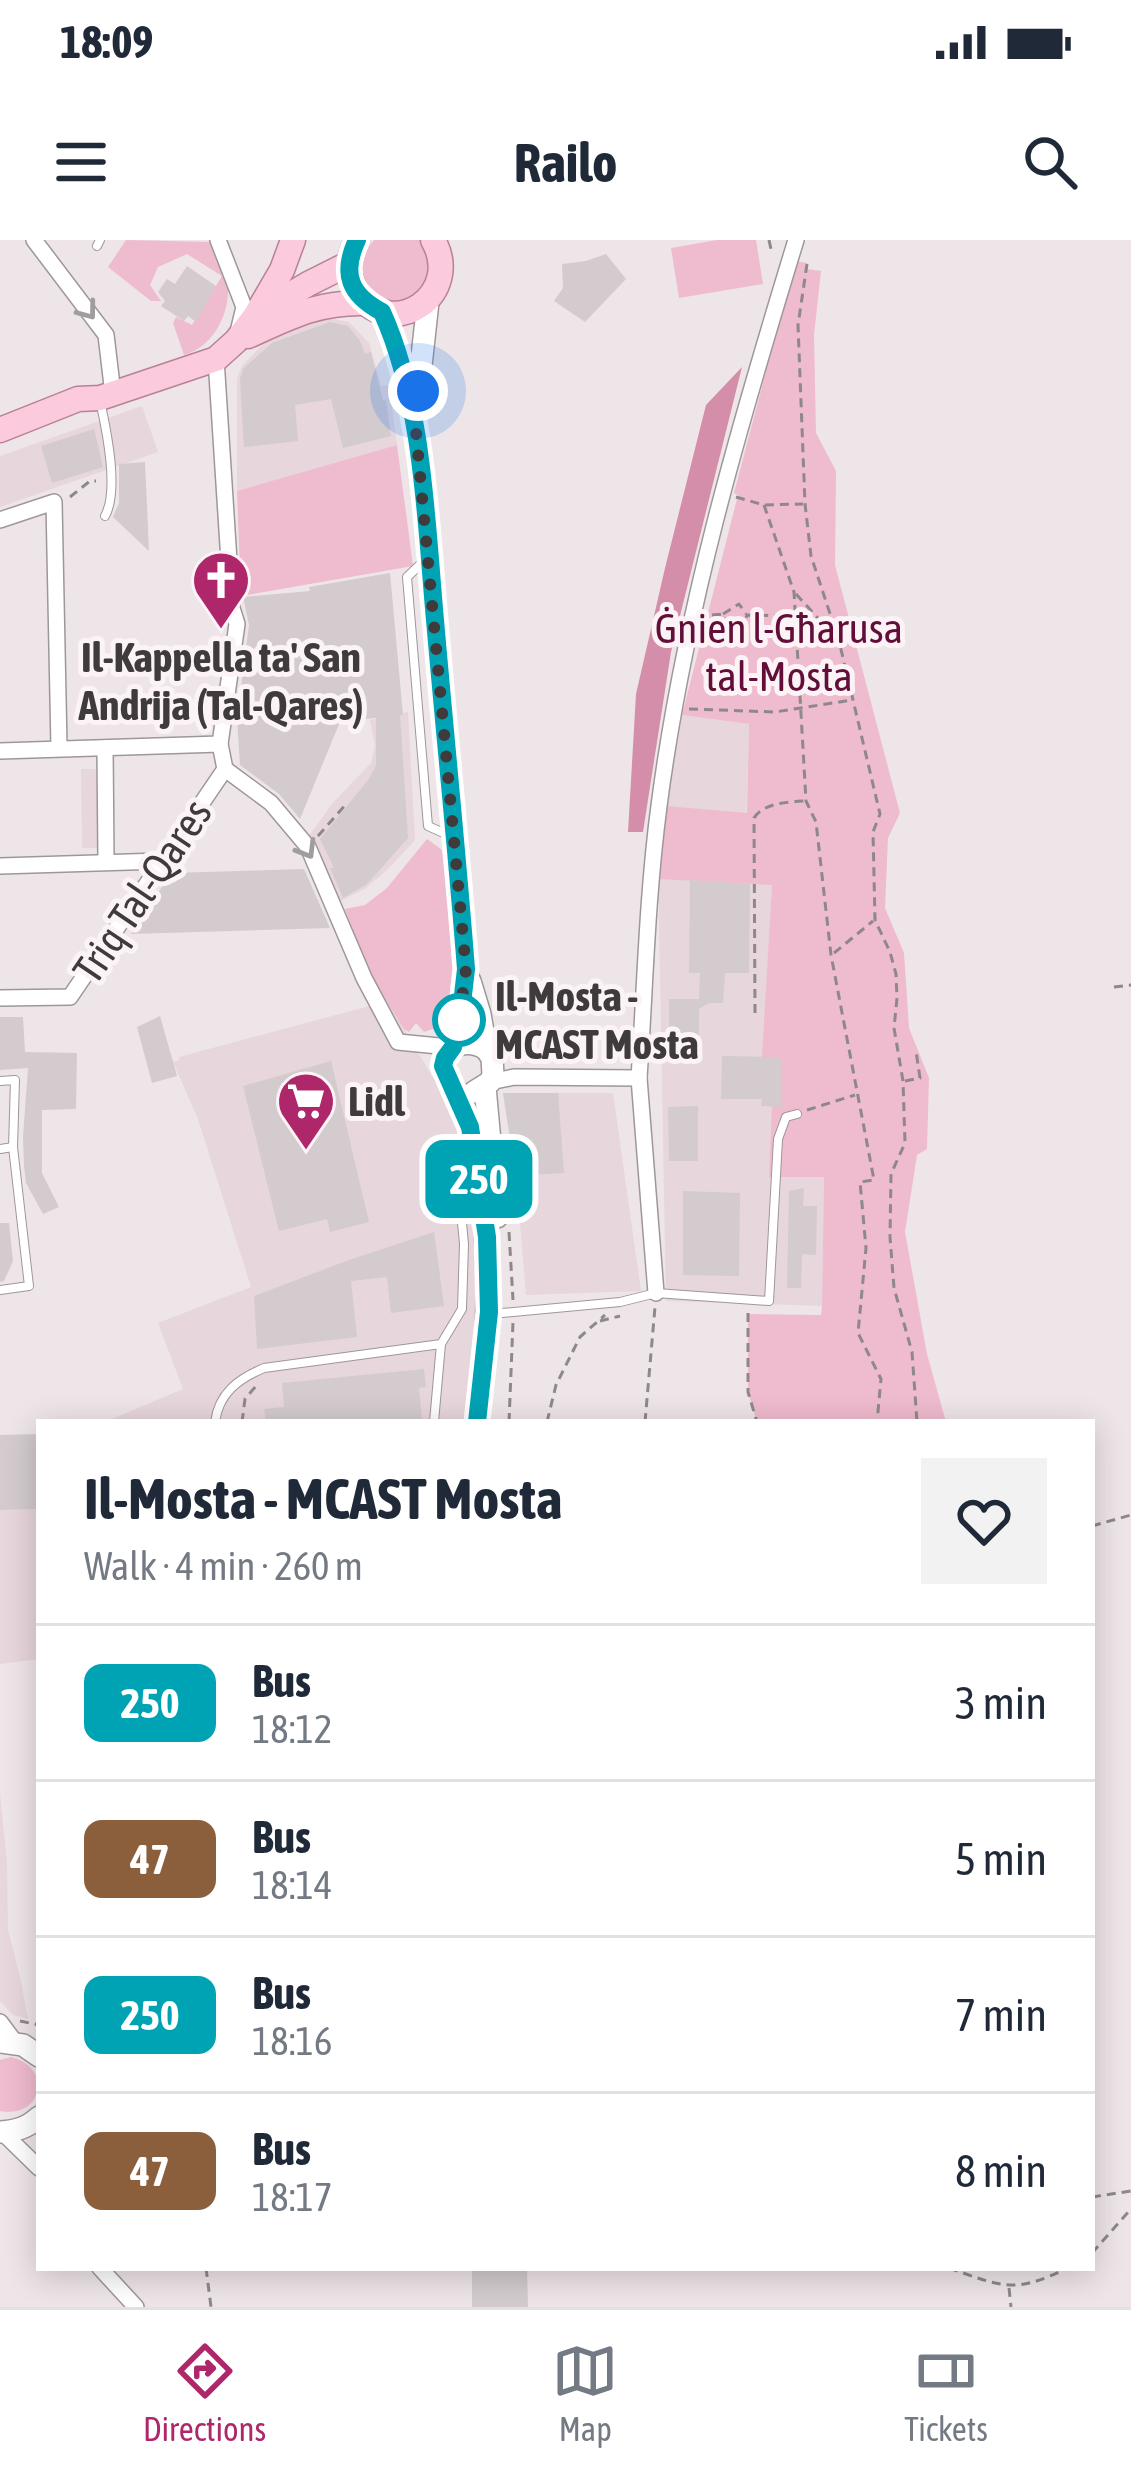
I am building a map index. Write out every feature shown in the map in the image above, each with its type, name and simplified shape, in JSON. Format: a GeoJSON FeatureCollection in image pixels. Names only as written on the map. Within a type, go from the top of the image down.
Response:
{"type":"FeatureCollection","features":[{"type":"Feature","properties":{"kind":"main road"},"geometry":{"type":"LineString","coordinates":[[0,430],[78,399],[106,396],[216,359],[256,315],[282,270],[292,240]]}},
{"type":"Feature","properties":{"kind":"main road"},"geometry":{"type":"LineString","coordinates":[[415,421],[428,302],[441,280],[441,245]]}},
{"type":"Feature","properties":{"kind":"main road"},"geometry":{"type":"LineString","coordinates":[[256,315],[308,284],[348,250]]}},
{"type":"Feature","properties":{"kind":"main road"},"geometry":{"type":"LineString","coordinates":[[348,250],[352,285],[374,308],[402,362],[415,421],[466,969],[448,1082],[465,1093],[476,1092],[493,1076],[466,969]]}},
{"type":"Feature","properties":{"kind":"main road"},"geometry":{"type":"LineString","coordinates":[[236,341],[309,308],[336,303],[406,313],[428,302]]}},
{"type":"Feature","properties":{"kind":"main road"},"geometry":{"type":"LineString","coordinates":[[449,1054],[467,1042],[489,1053]]}},
{"type":"Feature","properties":{"kind":"main road"},"geometry":{"type":"LineString","coordinates":[[487,1084],[502,1312],[491,1419]]}},
{"type":"Feature","properties":{"kind":"main road"},"geometry":{"type":"LineString","coordinates":[[455,1089],[470,1127],[502,1312],[478,1419]]}},
{"type":"Feature","properties":{"kind":"main road"},"geometry":{"type":"LineString","coordinates":[[1,2132],[16,2131],[36,2120]]}},
{"type":"Feature","properties":{"kind":"street"},"geometry":{"type":"LineString","coordinates":[[34,240],[106,335],[106,396]]}},
{"type":"Feature","properties":{"kind":"street"},"geometry":{"type":"LineString","coordinates":[[218,240],[244,307],[236,341]]}},
{"type":"Feature","properties":{"kind":"street"},"geometry":{"type":"LineString","coordinates":[[656,1293],[639,1078],[658,806],[692,617],[721,492],[796,240]]}},
{"type":"Feature","properties":{"kind":"street","name":"Triq Tal-Qares"},"geometry":{"type":"LineString","coordinates":[[0,998],[70,997],[225,770],[220,744],[237,624],[232,608],[216,359]]}},
{"type":"Feature","properties":{"kind":"street"},"geometry":{"type":"LineString","coordinates":[[0,520],[54,508],[59,747]]}},
{"type":"Feature","properties":{"kind":"street"},"geometry":{"type":"LineString","coordinates":[[0,751],[220,744]]}},
{"type":"Feature","properties":{"kind":"street"},"geometry":{"type":"LineString","coordinates":[[106,748],[106,862]]}},
{"type":"Feature","properties":{"kind":"street"},"geometry":{"type":"LineString","coordinates":[[225,770],[272,802],[308,847],[364,978],[402,1043],[439,1046],[449,1054]]}},
{"type":"Feature","properties":{"kind":"street"},"geometry":{"type":"LineString","coordinates":[[0,866],[161,861]]}},
{"type":"Feature","properties":{"kind":"street"},"geometry":{"type":"LineString","coordinates":[[489,1053],[514,1077]]}},
{"type":"Feature","properties":{"kind":"street"},"geometry":{"type":"LineString","coordinates":[[487,1084],[514,1077],[639,1078]]}},
{"type":"Feature","properties":{"kind":"street"},"geometry":{"type":"LineString","coordinates":[[0,2022],[23,2044]]}},
{"type":"Feature","properties":{"kind":"street"},"geometry":{"type":"LineString","coordinates":[[1,2132],[36,2165]]}},
{"type":"Feature","properties":{"kind":"street"},"geometry":{"type":"LineString","coordinates":[[103,2271],[136,2307]]}},
{"type":"Feature","properties":{"kind":"lane"},"geometry":{"type":"LineString","coordinates":[[105,516],[111,506],[106,396]]}},
{"type":"Feature","properties":{"kind":"lane"},"geometry":{"type":"LineString","coordinates":[[0,1081],[15,1080],[13,1147],[29,1286],[0,1289]]}},
{"type":"Feature","properties":{"kind":"lane"},"geometry":{"type":"LineString","coordinates":[[462,1310],[502,1312],[620,1302],[656,1293],[769,1301],[778,1139],[786,1117],[797,1114]]}},
{"type":"Feature","properties":{"kind":"lane"},"geometry":{"type":"LineString","coordinates":[[0,1149],[13,1147]]}},
{"type":"Feature","properties":{"kind":"lane"},"geometry":{"type":"LineString","coordinates":[[434,1419],[441,1344],[462,1310],[461,1212]]}},
{"type":"Feature","properties":{"kind":"lane"},"geometry":{"type":"LineString","coordinates":[[464,1244],[487,1237]]}},
{"type":"Feature","properties":{"kind":"lane"},"geometry":{"type":"LineString","coordinates":[[615,1287],[620,1302]]}},
{"type":"Feature","properties":{"kind":"lane"},"geometry":{"type":"LineString","coordinates":[[215,1419],[229,1389],[264,1368],[441,1344]]}},
{"type":"Feature","properties":{"kind":"path"},"geometry":{"type":"LineString","coordinates":[[769,240],[772,254]]}},
{"type":"Feature","properties":{"kind":"path"},"geometry":{"type":"LineString","coordinates":[[807,264],[798,325],[805,504],[812,556],[839,641],[880,814],[872,832],[874,920],[895,965],[894,1028],[903,1081],[905,1143],[891,1174],[890,1237],[894,1288],[912,1352],[917,1419]]}},
{"type":"Feature","properties":{"kind":"path"},"geometry":{"type":"LineString","coordinates":[[54,508],[90,481],[110,479]]}},
{"type":"Feature","properties":{"kind":"path"},"geometry":{"type":"LineString","coordinates":[[721,492],[764,505],[805,504]]}},
{"type":"Feature","properties":{"kind":"path"},"geometry":{"type":"LineString","coordinates":[[764,505],[794,592],[806,801],[816,822],[831,955],[874,1180],[860,1182],[866,1248],[859,1334],[881,1379],[877,1419]]}},
{"type":"Feature","properties":{"kind":"path"},"geometry":{"type":"LineString","coordinates":[[794,592],[839,641]]}},
{"type":"Feature","properties":{"kind":"path"},"geometry":{"type":"LineString","coordinates":[[692,617],[724,614],[740,604],[747,615],[741,634],[733,634],[724,614]]}},
{"type":"Feature","properties":{"kind":"path"},"geometry":{"type":"LineString","coordinates":[[747,615],[794,616]]}},
{"type":"Feature","properties":{"kind":"path"},"geometry":{"type":"LineString","coordinates":[[674,709],[775,712],[854,700]]}},
{"type":"Feature","properties":{"kind":"path"},"geometry":{"type":"LineString","coordinates":[[754,1013],[754,818],[760,810],[806,801]]}},
{"type":"Feature","properties":{"kind":"path"},"geometry":{"type":"LineString","coordinates":[[308,847],[347,802]]}},
{"type":"Feature","properties":{"kind":"path"},"geometry":{"type":"LineString","coordinates":[[831,955],[874,920]]}},
{"type":"Feature","properties":{"kind":"path"},"geometry":{"type":"LineString","coordinates":[[1114,987],[1131,985]]}},
{"type":"Feature","properties":{"kind":"path"},"geometry":{"type":"LineString","coordinates":[[903,1081],[920,1078],[916,1052]]}},
{"type":"Feature","properties":{"kind":"path"},"geometry":{"type":"LineString","coordinates":[[797,1114],[857,1094]]}},
{"type":"Feature","properties":{"kind":"path"},"geometry":{"type":"LineString","coordinates":[[645,1419],[656,1293]]}},
{"type":"Feature","properties":{"kind":"path"},"geometry":{"type":"LineString","coordinates":[[749,1300],[748,1392],[756,1419]]}},
{"type":"Feature","properties":{"kind":"path"},"geometry":{"type":"LineString","coordinates":[[548,1419],[556,1385],[580,1336],[620,1302]]}},
{"type":"Feature","properties":{"kind":"path"},"geometry":{"type":"LineString","coordinates":[[502,1312],[509,1419]]}},
{"type":"Feature","properties":{"kind":"path"},"geometry":{"type":"LineString","coordinates":[[242,1419],[245,1400],[259,1382]]}},
{"type":"Feature","properties":{"kind":"path"},"geometry":{"type":"LineString","coordinates":[[1095,1525],[1131,1515]]}},
{"type":"Feature","properties":{"kind":"path"},"geometry":{"type":"LineString","coordinates":[[1095,2197],[1131,2191]]}},
{"type":"Feature","properties":{"kind":"path"},"geometry":{"type":"LineString","coordinates":[[1095,2251],[1131,2209]]}},
{"type":"Feature","properties":{"kind":"path"},"geometry":{"type":"LineString","coordinates":[[206,2271],[211,2307]]}},
{"type":"Feature","properties":{"kind":"path"},"geometry":{"type":"LineString","coordinates":[[958,2271],[1009,2287],[1059,2271]]}},
{"type":"Feature","properties":{"kind":"path"},"geometry":{"type":"LineString","coordinates":[[1009,2287],[1011,2307]]}},
{"type":"Feature","properties":{"kind":"shaded area"},"geometry":{"type":"Polygon","coordinates":[[[306,321],[349,322],[369,343],[381,386],[389,385],[397,445],[237,491],[237,379],[242,366],[263,344],[306,321]]]}},
{"type":"Feature","properties":{"kind":"shaded area"},"geometry":{"type":"Polygon","coordinates":[[[742,367],[671,652],[643,832],[628,832],[636,694],[665,568],[706,405],[742,367]]]}},
{"type":"Feature","properties":{"kind":"shaded area"},"geometry":{"type":"Polygon","coordinates":[[[142,406],[158,452],[0,507],[0,456],[142,406]]]}},
{"type":"Feature","properties":{"kind":"shaded area"},"geometry":{"type":"Polygon","coordinates":[[[408,712],[415,840],[366,888],[339,902],[306,840],[371,763],[375,746],[370,720],[408,712]]]}},
{"type":"Feature","properties":{"kind":"shaded area"},"geometry":{"type":"Polygon","coordinates":[[[682,715],[749,724],[746,824],[772,885],[763,1057],[782,1057],[769,1176],[824,1177],[822,1306],[666,1301],[658,866],[682,715]]]}},
{"type":"Feature","properties":{"kind":"shaded area"},"geometry":{"type":"Polygon","coordinates":[[[81,769],[97,769],[98,848],[82,848],[81,769]]]}},
{"type":"Feature","properties":{"kind":"shaded area"},"geometry":{"type":"Polygon","coordinates":[[[388,1001],[467,1136],[484,1333],[470,1419],[112,1419],[183,1389],[158,1323],[251,1287],[198,1119],[173,1062],[388,1001]]]}},
{"type":"Feature","properties":{"kind":"shaded area"},"geometry":{"type":"Polygon","coordinates":[[[503,1093],[613,1093],[641,1291],[526,1295],[503,1093]]]}},
{"type":"Feature","properties":{"kind":"shaded area"},"geometry":{"type":"Polygon","coordinates":[[[36,1509],[36,1659],[0,1664],[0,1510],[36,1509]]]}},
{"type":"Feature","properties":{"kind":"shaded area"},"geometry":{"type":"Polygon","coordinates":[[[0,1794],[8,1930],[28,2019],[13,2015],[0,2001],[0,1794]]]}},
{"type":"Feature","properties":{"kind":"green space"},"geometry":{"type":"Polygon","coordinates":[[[126,240],[212,242],[226,276],[228,299],[216,330],[202,346],[184,355],[173,323],[176,317],[192,325],[222,276],[187,254],[158,267],[150,285],[161,301],[151,301],[108,267],[126,240]]]}},
{"type":"Feature","properties":{"kind":"green space"},"geometry":{"type":"Polygon","coordinates":[[[374,240],[423,240],[431,250],[430,285],[400,304],[369,288],[361,262],[374,240]]]}},
{"type":"Feature","properties":{"kind":"green space"},"geometry":{"type":"Polygon","coordinates":[[[717,240],[756,240],[763,284],[679,298],[671,248],[717,240]]]}},
{"type":"Feature","properties":{"kind":"green space","name":"Ġnien l-Għarusa tal-Mosta"},"geometry":{"type":"Polygon","coordinates":[[[795,261],[807,263],[807,269],[821,271],[814,335],[816,433],[836,471],[835,565],[900,813],[888,838],[885,908],[904,953],[909,1028],[929,1078],[927,1149],[917,1155],[905,1232],[927,1354],[945,1419],[756,1419],[748,1392],[748,1314],[821,1315],[824,1177],[769,1177],[772,1107],[782,1058],[762,1057],[772,885],[659,879],[666,806],[747,813],[749,724],[682,715],[738,495],[734,493],[795,261]]]}},
{"type":"Feature","properties":{"kind":"green space"},"geometry":{"type":"Polygon","coordinates":[[[397,445],[413,566],[241,596],[237,491],[397,445]]]}},
{"type":"Feature","properties":{"kind":"green space"},"geometry":{"type":"Polygon","coordinates":[[[427,839],[442,850],[456,985],[441,1026],[424,1032],[416,1023],[409,1032],[369,973],[345,909],[365,905],[387,888],[427,839]]]}},
{"type":"Feature","properties":{"kind":"green space"},"geometry":{"type":"Polygon","coordinates":[[[11,2057],[33,2071],[36,2093],[26,2107],[0,2111],[0,2060],[11,2057]]]}},
{"type":"Feature","properties":{"kind":"building"},"geometry":{"type":"Polygon","coordinates":[[[606,254],[626,279],[585,322],[554,301],[563,288],[562,264],[606,254]]]}},
{"type":"Feature","properties":{"kind":"building"},"geometry":{"type":"Polygon","coordinates":[[[187,266],[216,286],[196,322],[188,316],[184,321],[161,306],[165,301],[158,292],[167,279],[175,284],[187,266]]]}},
{"type":"Feature","properties":{"kind":"building"},"geometry":{"type":"Polygon","coordinates":[[[330,322],[348,326],[365,354],[371,352],[391,436],[343,448],[331,399],[295,405],[298,441],[244,447],[243,369],[272,343],[330,322]]]}},
{"type":"Feature","properties":{"kind":"building"},"geometry":{"type":"Polygon","coordinates":[[[94,429],[103,467],[52,483],[41,446],[94,429]]]}},
{"type":"Feature","properties":{"kind":"building"},"geometry":{"type":"Polygon","coordinates":[[[145,462],[149,551],[113,517],[119,503],[119,464],[145,462]]]}},
{"type":"Feature","properties":{"kind":"building"},"geometry":{"type":"Polygon","coordinates":[[[390,573],[408,838],[367,884],[343,898],[320,839],[376,765],[376,718],[339,724],[300,819],[279,794],[240,765],[237,719],[249,625],[243,597],[310,591],[309,587],[390,573]]]}},
{"type":"Feature","properties":{"kind":"building"},"geometry":{"type":"Polygon","coordinates":[[[304,869],[330,928],[131,934],[171,873],[304,869]]]}},
{"type":"Feature","properties":{"kind":"building"},"geometry":{"type":"Polygon","coordinates":[[[690,880],[750,884],[749,973],[725,973],[723,1003],[699,1009],[699,1054],[669,1054],[669,999],[699,999],[700,973],[689,973],[690,880]]]}},
{"type":"Feature","properties":{"kind":"building"},"geometry":{"type":"Polygon","coordinates":[[[160,1016],[177,1076],[152,1083],[137,1027],[160,1016]]]}},
{"type":"Feature","properties":{"kind":"building"},"geometry":{"type":"Polygon","coordinates":[[[0,1017],[23,1017],[25,1052],[77,1053],[76,1109],[42,1110],[42,1173],[59,1207],[43,1214],[26,1183],[24,1166],[28,1068],[0,1070],[0,1017]]]}},
{"type":"Feature","properties":{"kind":"building"},"geometry":{"type":"Polygon","coordinates":[[[722,1056],[782,1057],[781,1107],[761,1106],[762,1099],[721,1099],[722,1056]]]}},
{"type":"Feature","properties":{"kind":"building","name":"Lidl"},"geometry":{"type":"Polygon","coordinates":[[[331,1061],[369,1222],[330,1232],[327,1219],[279,1231],[243,1086],[331,1061]]]}},
{"type":"Feature","properties":{"kind":"building"},"geometry":{"type":"Polygon","coordinates":[[[503,1093],[558,1093],[564,1173],[516,1176],[503,1093]]]}},
{"type":"Feature","properties":{"kind":"building"},"geometry":{"type":"Polygon","coordinates":[[[698,1106],[698,1161],[669,1161],[668,1107],[698,1106]]]}},
{"type":"Feature","properties":{"kind":"building"},"geometry":{"type":"Polygon","coordinates":[[[804,1188],[803,1206],[817,1206],[816,1255],[802,1254],[801,1288],[787,1288],[789,1191],[804,1188]]]}},
{"type":"Feature","properties":{"kind":"building"},"geometry":{"type":"Polygon","coordinates":[[[683,1191],[740,1193],[739,1276],[683,1275],[683,1191]]]}},
{"type":"Feature","properties":{"kind":"building"},"geometry":{"type":"Polygon","coordinates":[[[0,1223],[9,1223],[13,1261],[0,1282],[0,1223]]]}},
{"type":"Feature","properties":{"kind":"building"},"geometry":{"type":"Polygon","coordinates":[[[434,1232],[444,1306],[391,1313],[387,1277],[351,1281],[357,1337],[257,1349],[254,1296],[434,1232]]]}},
{"type":"Feature","properties":{"kind":"building"},"geometry":{"type":"Polygon","coordinates":[[[424,1369],[426,1387],[419,1388],[422,1419],[266,1419],[264,1409],[284,1407],[282,1383],[424,1369]]]}},
{"type":"Feature","properties":{"kind":"building"},"geometry":{"type":"Polygon","coordinates":[[[36,1434],[36,1509],[0,1510],[0,1435],[36,1434]]]}},
{"type":"Feature","properties":{"kind":"building"},"geometry":{"type":"Polygon","coordinates":[[[472,2271],[527,2271],[528,2307],[472,2307],[472,2271]]]}},
{"type":"Feature","properties":{"kind":"bus line","name":"250"},"geometry":{"type":"LineString","coordinates":[[357,240],[348,264],[352,285],[365,303],[382,312],[402,362],[415,421],[429,557],[466,969],[461,1012],[444,1072],[470,1127],[487,1237],[489,1312],[477,1419]]}},
{"type":"Feature","properties":{"kind":"place","name":"Il-Kappella ta' San Andrija (Tal-Qares)"},"geometry":{"type":"Point","coordinates":[221,631]}},
{"type":"Feature","properties":{"kind":"place","name":"Il-Mosta - MCAST Mosta"},"geometry":{"type":"Point","coordinates":[459,1020]}},
{"type":"Feature","properties":{"kind":"place","name":"Lidl"},"geometry":{"type":"Point","coordinates":[306,1152]}},
{"type":"Feature","properties":{"kind":"route"},"geometry":{"type":"LineString","coordinates":[[418,391],[415,421],[466,969],[459,1020]]}}]}
